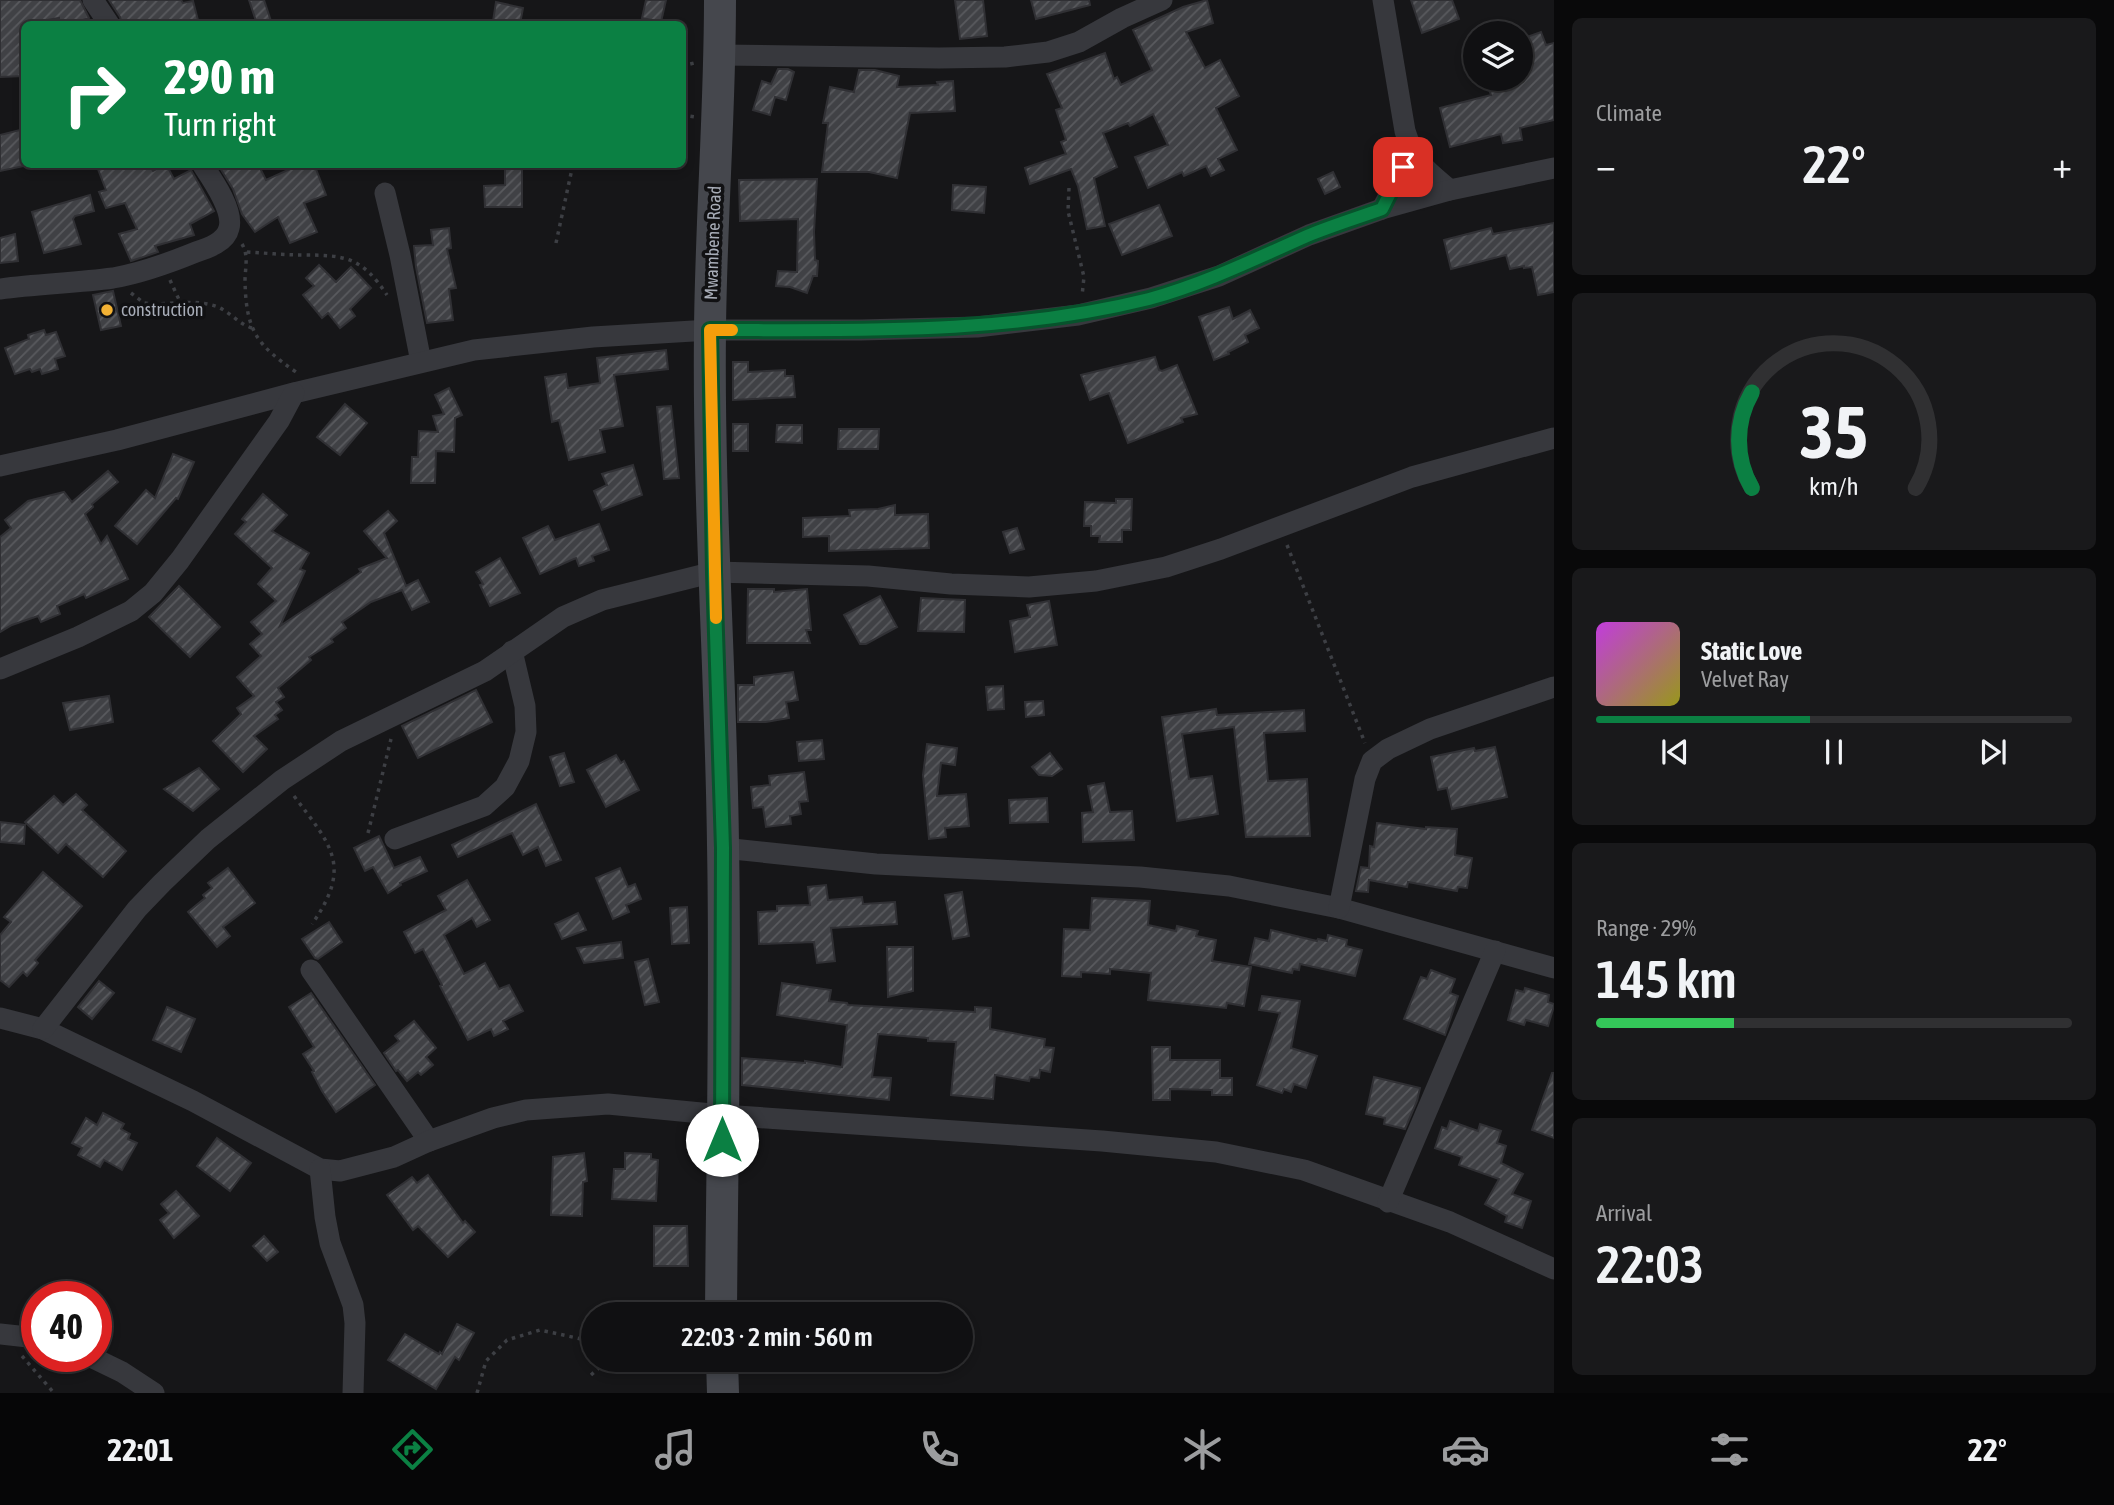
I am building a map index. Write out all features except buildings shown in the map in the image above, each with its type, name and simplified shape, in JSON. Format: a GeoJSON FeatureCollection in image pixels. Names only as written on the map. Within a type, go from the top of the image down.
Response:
{"type":"FeatureCollection","features":[{"type":"Feature","properties":{"kind":"street"},"geometry":{"type":"LineString","coordinates":[[93,0],[107,21]]}},
{"type":"Feature","properties":{"kind":"street","name":"Mwambene Road"},"geometry":{"type":"LineString","coordinates":[[720,0],[710,330],[723,848],[721,1302]]}},
{"type":"Feature","properties":{"kind":"street"},"geometry":{"type":"LineString","coordinates":[[720,55],[939,58],[1005,57],[1048,52],[1079,42],[1162,0]]}},
{"type":"Feature","properties":{"kind":"street"},"geometry":{"type":"LineString","coordinates":[[1383,0],[1405,131],[1412,152],[1425,169],[1450,190]]}},
{"type":"Feature","properties":{"kind":"street"},"geometry":{"type":"LineString","coordinates":[[1382,209],[1412,152]]}},
{"type":"Feature","properties":{"kind":"street"},"geometry":{"type":"LineString","coordinates":[[0,289],[114,278],[163,266],[223,239],[229,228],[229,214],[205,168]]}},
{"type":"Feature","properties":{"kind":"street"},"geometry":{"type":"LineString","coordinates":[[0,466],[117,440],[294,393],[474,350],[534,342],[710,330],[978,327],[1078,315],[1151,298],[1219,276],[1309,235],[1382,209],[1450,190],[1554,168]]}},
{"type":"Feature","properties":{"kind":"street"},"geometry":{"type":"LineString","coordinates":[[385,193],[421,362]]}},
{"type":"Feature","properties":{"kind":"street"},"geometry":{"type":"LineString","coordinates":[[0,669],[78,637],[131,611],[153,593],[180,560],[278,421],[294,393]]}},
{"type":"Feature","properties":{"kind":"street"},"geometry":{"type":"LineString","coordinates":[[43,1029],[137,909],[208,839],[282,780],[341,741],[475,676],[563,617],[603,600],[714,572],[867,576],[951,584],[1028,587],[1096,581],[1166,567],[1412,477],[1554,439]]}},
{"type":"Feature","properties":{"kind":"street"},"geometry":{"type":"LineString","coordinates":[[395,839],[484,806],[505,786],[519,761],[526,732],[525,706],[513,651]]}},
{"type":"Feature","properties":{"kind":"street"},"geometry":{"type":"LineString","coordinates":[[1339,908],[1365,779],[1372,761],[1388,749],[1430,729],[1554,687]]}},
{"type":"Feature","properties":{"kind":"street"},"geometry":{"type":"LineString","coordinates":[[723,848],[876,864],[1166,879],[1229,886],[1339,908],[1554,968]]}},
{"type":"Feature","properties":{"kind":"street"},"geometry":{"type":"LineString","coordinates":[[1388,1202],[1494,951]]}},
{"type":"Feature","properties":{"kind":"street"},"geometry":{"type":"LineString","coordinates":[[311,970],[429,1141]]}},
{"type":"Feature","properties":{"kind":"street"},"geometry":{"type":"LineString","coordinates":[[0,1018],[43,1029],[193,1101],[320,1169],[340,1171],[394,1157],[429,1141],[515,1113],[608,1104],[722,1115],[1102,1141],[1216,1152],[1304,1171],[1450,1222],[1554,1269]]}},
{"type":"Feature","properties":{"kind":"street"},"geometry":{"type":"LineString","coordinates":[[320,1169],[330,1243],[353,1306],[353,1393]]}},
{"type":"Feature","properties":{"kind":"street"},"geometry":{"type":"LineString","coordinates":[[1,1334],[21,1336]]}},
{"type":"Feature","properties":{"kind":"street"},"geometry":{"type":"LineString","coordinates":[[112,1367],[154,1393]]}},
{"type":"Feature","properties":{"kind":"street"},"geometry":{"type":"LineString","coordinates":[[722,1372],[723,1393]]}},
{"type":"Feature","properties":{"kind":"path"},"geometry":{"type":"LineString","coordinates":[[556,243],[571,168]]}},
{"type":"Feature","properties":{"kind":"path"},"geometry":{"type":"LineString","coordinates":[[1069,188],[1068,211],[1084,277],[1078,315]]}},
{"type":"Feature","properties":{"kind":"path"},"geometry":{"type":"LineString","coordinates":[[229,228],[247,252],[247,306],[256,337],[264,348],[318,388]]}},
{"type":"Feature","properties":{"kind":"path"},"geometry":{"type":"LineString","coordinates":[[247,252],[348,258],[372,276],[414,326]]}},
{"type":"Feature","properties":{"kind":"path"},"geometry":{"type":"LineString","coordinates":[[163,266],[180,304]]}},
{"type":"Feature","properties":{"kind":"path"},"geometry":{"type":"LineString","coordinates":[[114,278],[144,303],[206,303],[228,312],[252,328]]}},
{"type":"Feature","properties":{"kind":"path"},"geometry":{"type":"LineString","coordinates":[[1280,527],[1372,761]]}},
{"type":"Feature","properties":{"kind":"path"},"geometry":{"type":"LineString","coordinates":[[368,832],[396,713]]}},
{"type":"Feature","properties":{"kind":"path"},"geometry":{"type":"LineString","coordinates":[[282,780],[320,830],[333,854],[334,878],[331,891],[312,924]]}},
{"type":"Feature","properties":{"kind":"path"},"geometry":{"type":"LineString","coordinates":[[477,1393],[486,1361],[507,1339],[540,1329],[581,1339]]}},
{"type":"Feature","properties":{"kind":"path"},"geometry":{"type":"LineString","coordinates":[[1,1334],[54,1393]]}},
{"type":"Feature","properties":{"kind":"path"},"geometry":{"type":"LineString","coordinates":[[591,1375],[594,1372]]}},
{"type":"Feature","properties":{"kind":"slow traffic"},"geometry":{"type":"LineString","coordinates":[[716,618],[710,330],[732,330]]}},
{"type":"Feature","properties":{"kind":"place","name":"construction"},"geometry":{"type":"Point","coordinates":[107,310]}},
{"type":"Feature","properties":{"kind":"route"},"geometry":{"type":"LineString","coordinates":[[722,1140],[723,848],[710,330],[978,327],[1078,315],[1151,298],[1219,276],[1309,235],[1382,209],[1403,167]]}}]}
